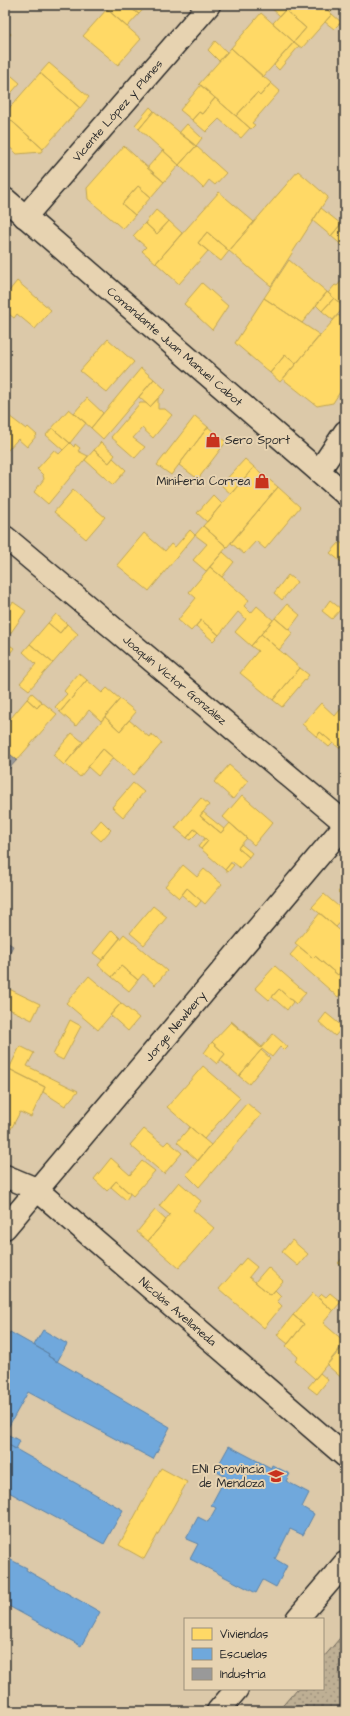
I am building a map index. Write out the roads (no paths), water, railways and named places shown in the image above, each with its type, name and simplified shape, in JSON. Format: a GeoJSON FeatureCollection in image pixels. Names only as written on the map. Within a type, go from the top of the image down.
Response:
{"type":"FeatureCollection","features":[{"type":"Feature","properties":{"kind":"street","name":"Vicente López y Planes"},"geometry":{"type":"LineString","coordinates":[[25,216],[209,5]]}},
{"type":"Feature","properties":{"kind":"street","name":"Comandante Juan Manuel Cabot"},"geometry":{"type":"LineString","coordinates":[[5,199],[345,494]]}},
{"type":"Feature","properties":{"kind":"street"},"geometry":{"type":"LineString","coordinates":[[319,471],[345,432]]}},
{"type":"Feature","properties":{"kind":"street","name":"Joaquín Víctor González"},"geometry":{"type":"LineString","coordinates":[[5,536],[345,824]]}},
{"type":"Feature","properties":{"kind":"street","name":"Jorge Newbery"},"geometry":{"type":"LineString","coordinates":[[5,1228],[36,1189],[345,824]]}},
{"type":"Feature","properties":{"kind":"street","name":"Nicolás Avellaneda"},"geometry":{"type":"LineString","coordinates":[[5,1176],[36,1189],[345,1456]]}},
{"type":"Feature","properties":{"kind":"street"},"geometry":{"type":"LineString","coordinates":[[298,1618],[345,1563]]}},
{"type":"Feature","properties":{"kind":"street"},"geometry":{"type":"LineString","coordinates":[[218,1711],[236,1690]]}},
{"type":"Feature","properties":{"kind":"place","name":"Sero Sport"},"geometry":{"type":"Point","coordinates":[213,440]}},
{"type":"Feature","properties":{"kind":"place","name":"Miniferia Correa"},"geometry":{"type":"Point","coordinates":[262,481]}},
{"type":"Feature","properties":{"kind":"place","name":"ENI Provincia de Mendoza"},"geometry":{"type":"Point","coordinates":[276,1476]}}]}
